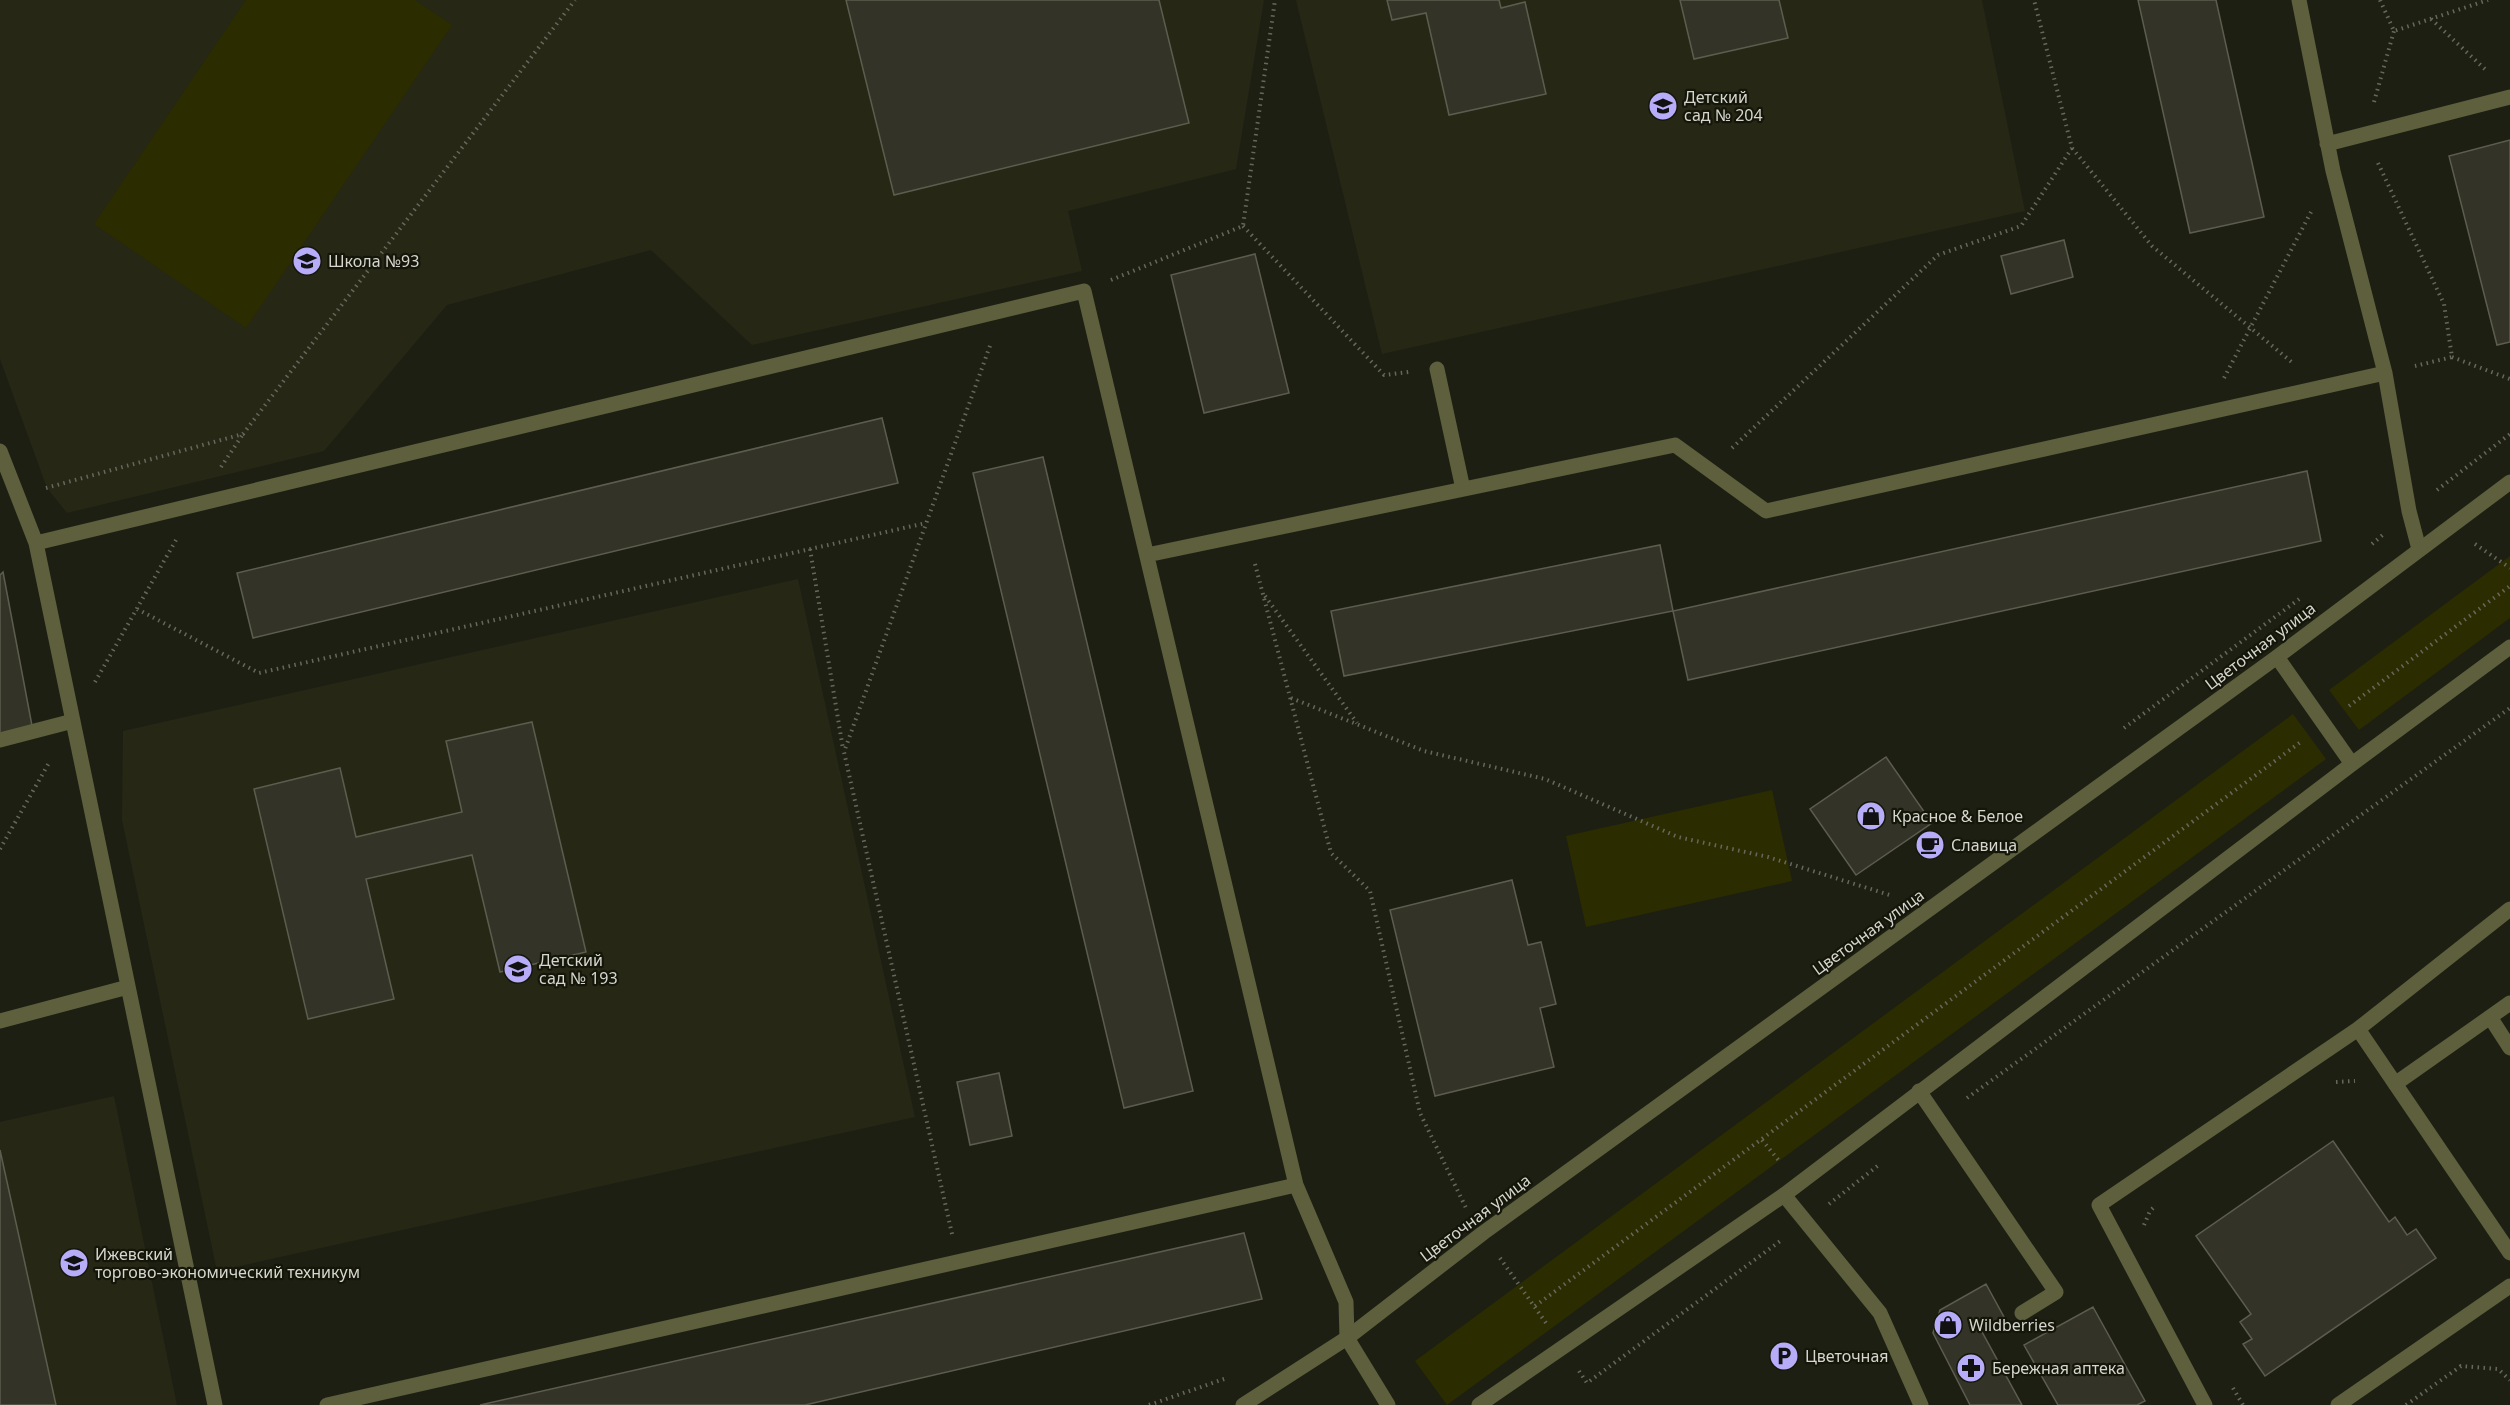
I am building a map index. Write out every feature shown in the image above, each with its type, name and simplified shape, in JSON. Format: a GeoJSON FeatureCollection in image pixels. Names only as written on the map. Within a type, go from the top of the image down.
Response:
{"type":"FeatureCollection","features":[{"type":"Feature","properties":{"kind":"street"},"geometry":{"type":"LineString","coordinates":[[2299,0],[2333,171],[2385,373],[2409,511],[2419,549]]}},
{"type":"Feature","properties":{"kind":"street"},"geometry":{"type":"LineString","coordinates":[[2327,144],[2366,136],[2510,97]]}},
{"type":"Feature","properties":{"kind":"street"},"geometry":{"type":"LineString","coordinates":[[36,543],[1084,291],[1296,1185],[1346,1302],[1347,1338],[1389,1405]]}},
{"type":"Feature","properties":{"kind":"street"},"geometry":{"type":"LineString","coordinates":[[1437,369],[1463,489]]}},
{"type":"Feature","properties":{"kind":"street"},"geometry":{"type":"LineString","coordinates":[[1148,555],[1676,445],[1766,511],[2385,373]]}},
{"type":"Feature","properties":{"kind":"street"},"geometry":{"type":"LineString","coordinates":[[0,451],[4,473],[36,543],[214,1405]]}},
{"type":"Feature","properties":{"kind":"street","name":"Цветочная улица"},"geometry":{"type":"LineString","coordinates":[[1243,1405],[1347,1338],[1483,1233],[2277,657],[2510,483]]}},
{"type":"Feature","properties":{"kind":"street"},"geometry":{"type":"LineString","coordinates":[[1479,1405],[1562,1345],[1784,1195],[2352,764],[2510,647]]}},
{"type":"Feature","properties":{"kind":"street"},"geometry":{"type":"LineString","coordinates":[[2277,657],[2352,764]]}},
{"type":"Feature","properties":{"kind":"street"},"geometry":{"type":"LineString","coordinates":[[0,740],[73,721]]}},
{"type":"Feature","properties":{"kind":"street"},"geometry":{"type":"LineString","coordinates":[[2205,1405],[2099,1205],[2358,1029],[2510,909]]}},
{"type":"Feature","properties":{"kind":"street"},"geometry":{"type":"LineString","coordinates":[[0,1020],[128,987]]}},
{"type":"Feature","properties":{"kind":"street"},"geometry":{"type":"LineString","coordinates":[[2395,1084],[2510,1003]]}},
{"type":"Feature","properties":{"kind":"street"},"geometry":{"type":"LineString","coordinates":[[2490,1017],[2510,1048]]}},
{"type":"Feature","properties":{"kind":"street"},"geometry":{"type":"LineString","coordinates":[[2358,1029],[2509,1251]]}},
{"type":"Feature","properties":{"kind":"street"},"geometry":{"type":"LineString","coordinates":[[1919,1091],[2056,1292],[2022,1313]]}},
{"type":"Feature","properties":{"kind":"street"},"geometry":{"type":"LineString","coordinates":[[327,1405],[1296,1185]]}},
{"type":"Feature","properties":{"kind":"street"},"geometry":{"type":"LineString","coordinates":[[1784,1195],[1880,1313],[1921,1405]]}},
{"type":"Feature","properties":{"kind":"street"},"geometry":{"type":"LineString","coordinates":[[2338,1405],[2510,1286]]}},
{"type":"Feature","properties":{"kind":"path"},"geometry":{"type":"LineString","coordinates":[[0,849],[196,504],[243,434],[575,0]]}},
{"type":"Feature","properties":{"kind":"path"},"geometry":{"type":"LineString","coordinates":[[1243,226],[1275,0]]}},
{"type":"Feature","properties":{"kind":"path"},"geometry":{"type":"LineString","coordinates":[[2034,0],[2072,148],[2152,246],[2323,387]]}},
{"type":"Feature","properties":{"kind":"path"},"geometry":{"type":"LineString","coordinates":[[2380,0],[2394,31],[2366,136],[2444,304],[2452,357]]}},
{"type":"Feature","properties":{"kind":"path"},"geometry":{"type":"LineString","coordinates":[[2394,31],[2488,0]]}},
{"type":"Feature","properties":{"kind":"path"},"geometry":{"type":"LineString","coordinates":[[2431,19],[2492,76]]}},
{"type":"Feature","properties":{"kind":"path"},"geometry":{"type":"LineString","coordinates":[[1709,469],[1938,255],[2021,226],[2072,148]]}},
{"type":"Feature","properties":{"kind":"path"},"geometry":{"type":"LineString","coordinates":[[2205,413],[2333,171]]}},
{"type":"Feature","properties":{"kind":"path"},"geometry":{"type":"LineString","coordinates":[[1084,291],[1243,226]]}},
{"type":"Feature","properties":{"kind":"path"},"geometry":{"type":"LineString","coordinates":[[1243,226],[1384,375],[1437,369]]}},
{"type":"Feature","properties":{"kind":"path"},"geometry":{"type":"LineString","coordinates":[[844,752],[1003,311]]}},
{"type":"Feature","properties":{"kind":"path"},"geometry":{"type":"LineString","coordinates":[[2385,373],[2452,357],[2510,379]]}},
{"type":"Feature","properties":{"kind":"path"},"geometry":{"type":"LineString","coordinates":[[4,473],[47,488],[243,434]]}},
{"type":"Feature","properties":{"kind":"path"},"geometry":{"type":"LineString","coordinates":[[137,609],[259,674],[927,523]]}},
{"type":"Feature","properties":{"kind":"path"},"geometry":{"type":"LineString","coordinates":[[1248,534],[1331,853],[1370,891],[1420,1113],[1466,1209],[1587,1383],[1806,1222],[1882,1162]]}},
{"type":"Feature","properties":{"kind":"path"},"geometry":{"type":"LineString","coordinates":[[2472,542],[2510,568]]}},
{"type":"Feature","properties":{"kind":"path"},"geometry":{"type":"LineString","coordinates":[[810,549],[844,752],[958,1261]]}},
{"type":"Feature","properties":{"kind":"path"},"geometry":{"type":"LineString","coordinates":[[1534,1306],[2510,586]]}},
{"type":"Feature","properties":{"kind":"path"},"geometry":{"type":"LineString","coordinates":[[1263,592],[1358,725]]}},
{"type":"Feature","properties":{"kind":"path"},"geometry":{"type":"LineString","coordinates":[[1290,697],[1424,751],[1545,779],[1678,837],[1768,857],[1893,896]]}},
{"type":"Feature","properties":{"kind":"path"},"geometry":{"type":"LineString","coordinates":[[1938,1118],[2510,708]]}},
{"type":"Feature","properties":{"kind":"path"},"geometry":{"type":"LineString","coordinates":[[2330,1082],[2354,1080],[2362,1086]]}},
{"type":"Feature","properties":{"kind":"path"},"geometry":{"type":"LineString","coordinates":[[2142,1232],[2150,1211],[2158,1203]]}},
{"type":"Feature","properties":{"kind":"path"},"geometry":{"type":"LineString","coordinates":[[2406,1405],[2461,1366],[2498,1369],[2510,1380]]}},
{"type":"Feature","properties":{"kind":"path"},"geometry":{"type":"LineString","coordinates":[[2231,1385],[2243,1405]]}},
{"type":"Feature","properties":{"kind":"shaded area","name":"Школа №93"},"geometry":{"type":"Polygon","coordinates":[[[0,0],[1264,0],[1236,169],[1068,211],[1082,271],[752,345],[651,250],[447,305],[324,451],[67,513],[47,488],[0,359],[0,0]]]}},
{"type":"Feature","properties":{"kind":"shaded area"},"geometry":{"type":"Polygon","coordinates":[[[246,0],[415,0],[452,25],[246,328],[94,224],[246,0]]]}},
{"type":"Feature","properties":{"kind":"shaded area","name":"Детский сад № 204"},"geometry":{"type":"Polygon","coordinates":[[[1296,0],[1982,0],[2025,211],[1382,354],[1296,0]]]}},
{"type":"Feature","properties":{"kind":"shaded area"},"geometry":{"type":"Polygon","coordinates":[[[2510,556],[2510,618],[2359,730],[2329,690],[2510,556]]]}},
{"type":"Feature","properties":{"kind":"shaded area","name":"Детский сад № 193"},"geometry":{"type":"Polygon","coordinates":[[[798,579],[915,1117],[217,1271],[122,820],[123,731],[798,579]]]}},
{"type":"Feature","properties":{"kind":"shaded area"},"geometry":{"type":"Polygon","coordinates":[[[2293,714],[2326,759],[1447,1405],[1415,1361],[2293,714]]]}},
{"type":"Feature","properties":{"kind":"shaded area"},"geometry":{"type":"Polygon","coordinates":[[[1772,790],[1792,881],[1586,927],[1566,836],[1772,790]]]}},
{"type":"Feature","properties":{"kind":"shaded area","name":"Ижевский торгово-экономический техникум"},"geometry":{"type":"Polygon","coordinates":[[[114,1096],[177,1405],[0,1405],[0,1122],[114,1096]]]}},
{"type":"Feature","properties":{"kind":"building"},"geometry":{"type":"Polygon","coordinates":[[[846,0],[1159,0],[1189,123],[894,195],[846,0]]]}},
{"type":"Feature","properties":{"kind":"building"},"geometry":{"type":"Polygon","coordinates":[[[1387,0],[1499,0],[1501,8],[1525,2],[1546,94],[1449,115],[1426,13],[1392,20],[1387,0]]]}},
{"type":"Feature","properties":{"kind":"building"},"geometry":{"type":"Polygon","coordinates":[[[1680,0],[1779,0],[1788,38],[1694,59],[1680,0]]]}},
{"type":"Feature","properties":{"kind":"building"},"geometry":{"type":"Polygon","coordinates":[[[2138,0],[2216,0],[2264,217],[2190,233],[2138,0]]]}},
{"type":"Feature","properties":{"kind":"building"},"geometry":{"type":"Polygon","coordinates":[[[2510,140],[2510,342],[2497,345],[2449,156],[2510,140]]]}},
{"type":"Feature","properties":{"kind":"building"},"geometry":{"type":"Polygon","coordinates":[[[2064,240],[2073,277],[2011,294],[2001,256],[2064,240]]]}},
{"type":"Feature","properties":{"kind":"building"},"geometry":{"type":"Polygon","coordinates":[[[1255,254],[1289,393],[1204,413],[1171,275],[1255,254]]]}},
{"type":"Feature","properties":{"kind":"building"},"geometry":{"type":"Polygon","coordinates":[[[882,418],[898,483],[253,638],[237,573],[882,418]]]}},
{"type":"Feature","properties":{"kind":"building"},"geometry":{"type":"Polygon","coordinates":[[[1043,457],[1193,1091],[1124,1108],[973,473],[1043,457]]]}},
{"type":"Feature","properties":{"kind":"building"},"geometry":{"type":"Polygon","coordinates":[[[2307,471],[2321,541],[1688,680],[1673,611],[2307,471]]]}},
{"type":"Feature","properties":{"kind":"building"},"geometry":{"type":"Polygon","coordinates":[[[1660,545],[1673,611],[1344,676],[1331,611],[1660,545]]]}},
{"type":"Feature","properties":{"kind":"building"},"geometry":{"type":"Polygon","coordinates":[[[3,572],[33,731],[0,737],[0,575],[3,572]]]}},
{"type":"Feature","properties":{"kind":"building"},"geometry":{"type":"Polygon","coordinates":[[[532,722],[586,952],[500,972],[472,855],[366,879],[394,999],[308,1019],[254,789],[340,768],[356,837],[462,812],[446,741],[532,722]]]}},
{"type":"Feature","properties":{"kind":"building","name":"Красное & Белое"},"geometry":{"type":"Polygon","coordinates":[[[1886,757],[1932,823],[1856,875],[1810,809],[1886,757]]]}},
{"type":"Feature","properties":{"kind":"building"},"geometry":{"type":"Polygon","coordinates":[[[1512,880],[1528,945],[1541,942],[1556,1004],[1540,1008],[1554,1067],[1435,1096],[1390,910],[1512,880]]]}},
{"type":"Feature","properties":{"kind":"building"},"geometry":{"type":"Polygon","coordinates":[[[999,1073],[1012,1136],[970,1145],[957,1082],[999,1073]]]}},
{"type":"Feature","properties":{"kind":"building"},"geometry":{"type":"Polygon","coordinates":[[[2333,1141],[2389,1222],[2395,1217],[2407,1235],[2416,1229],[2436,1258],[2265,1376],[2243,1344],[2252,1339],[2240,1322],[2251,1314],[2196,1236],[2333,1141]]]}},
{"type":"Feature","properties":{"kind":"building"},"geometry":{"type":"Polygon","coordinates":[[[0,1150],[56,1405],[0,1405],[0,1150]]]}},
{"type":"Feature","properties":{"kind":"building"},"geometry":{"type":"Polygon","coordinates":[[[1244,1233],[1262,1299],[805,1405],[480,1405],[1244,1233]]]}},
{"type":"Feature","properties":{"kind":"building"},"geometry":{"type":"Polygon","coordinates":[[[1986,1284],[2004,1317],[1981,1330],[2022,1405],[1970,1405],[1933,1333],[1940,1310],[1986,1284]]]}},
{"type":"Feature","properties":{"kind":"building"},"geometry":{"type":"Polygon","coordinates":[[[2093,1307],[2145,1401],[2137,1405],[2058,1405],[2024,1345],[2093,1307]]]}},
{"type":"Feature","properties":{"kind":"place","name":"Детский сад № 204"},"geometry":{"type":"Point","coordinates":[1663,106]}},
{"type":"Feature","properties":{"kind":"place","name":"Школа №93"},"geometry":{"type":"Point","coordinates":[307,261]}},
{"type":"Feature","properties":{"kind":"place","name":"Красное & Белое"},"geometry":{"type":"Point","coordinates":[1871,816]}},
{"type":"Feature","properties":{"kind":"place","name":"Славица"},"geometry":{"type":"Point","coordinates":[1930,845]}},
{"type":"Feature","properties":{"kind":"place","name":"Детский сад № 193"},"geometry":{"type":"Point","coordinates":[518,969]}},
{"type":"Feature","properties":{"kind":"place","name":"Ижевский торгово-экономический техникум"},"geometry":{"type":"Point","coordinates":[74,1263]}},
{"type":"Feature","properties":{"kind":"place","name":"Wildberries"},"geometry":{"type":"Point","coordinates":[1948,1325]}},
{"type":"Feature","properties":{"kind":"place","name":"Цветочная"},"geometry":{"type":"Point","coordinates":[1784,1356]}},
{"type":"Feature","properties":{"kind":"place","name":"Бережная аптека"},"geometry":{"type":"Point","coordinates":[1971,1368]}}]}
